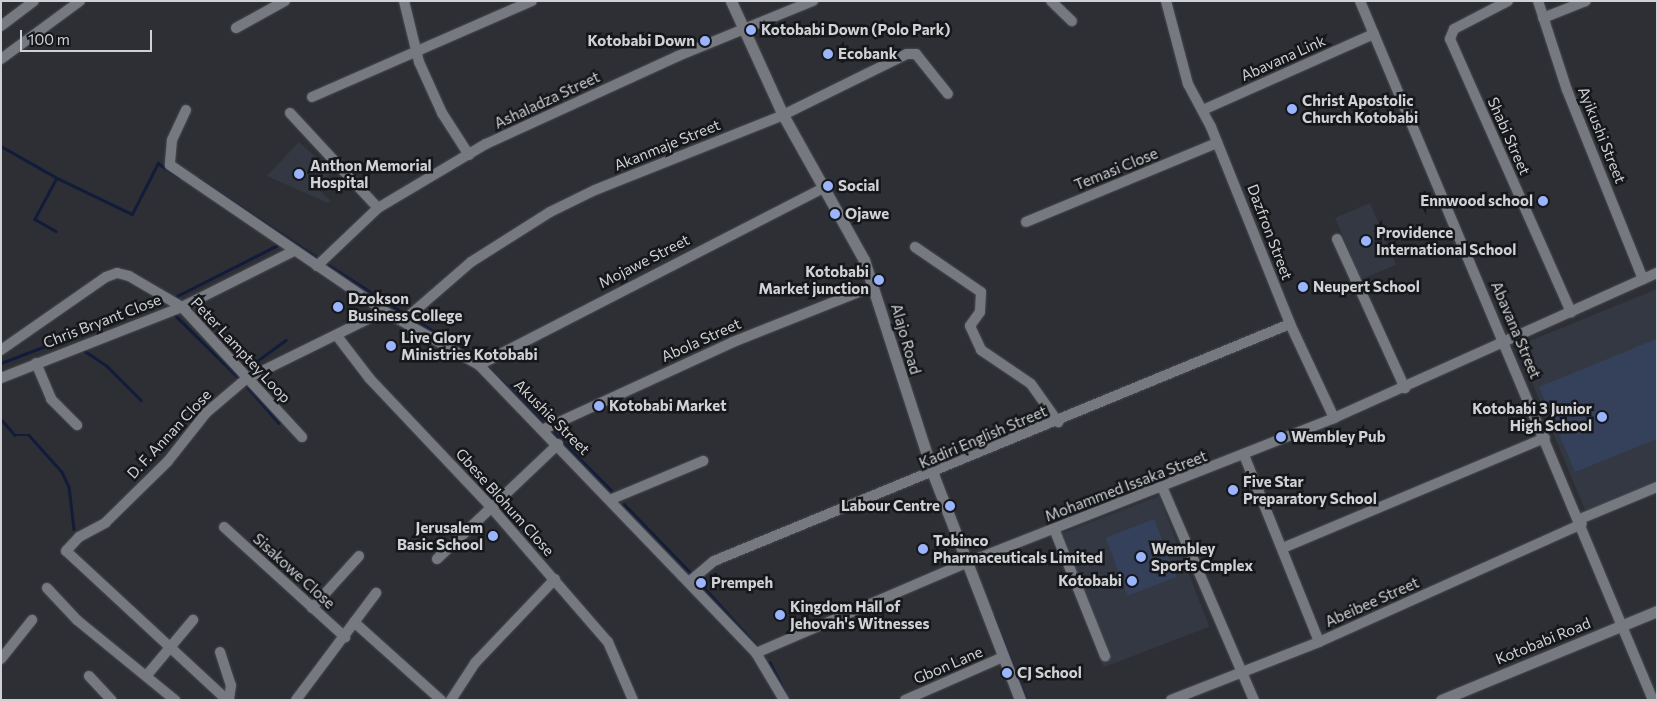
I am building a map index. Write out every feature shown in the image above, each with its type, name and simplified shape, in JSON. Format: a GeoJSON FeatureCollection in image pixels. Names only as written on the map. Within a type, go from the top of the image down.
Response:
{"type":"FeatureCollection","features":[{"type":"Feature","properties":{"kind":"street"},"geometry":{"type":"LineString","coordinates":[[1,26],[34,1]]}},
{"type":"Feature","properties":{"kind":"street"},"geometry":{"type":"LineString","coordinates":[[1,58],[80,1]]}},
{"type":"Feature","properties":{"kind":"street"},"geometry":{"type":"LineString","coordinates":[[236,28],[285,1]]}},
{"type":"Feature","properties":{"kind":"street"},"geometry":{"type":"LineString","coordinates":[[404,1],[414,49],[442,113],[469,155]]}},
{"type":"Feature","properties":{"kind":"street"},"geometry":{"type":"LineString","coordinates":[[312,97],[414,49],[532,1]]}},
{"type":"Feature","properties":{"kind":"street","name":"Alajo Road"},"geometry":{"type":"LineString","coordinates":[[731,1],[783,115],[824,188],[874,286],[933,474],[1020,700]]}},
{"type":"Feature","properties":{"kind":"street","name":"Ashaladza Street"},"geometry":{"type":"LineString","coordinates":[[317,266],[378,208],[469,155],[678,56],[813,1]]}},
{"type":"Feature","properties":{"kind":"street"},"geometry":{"type":"LineString","coordinates":[[1051,1],[1072,21]]}},
{"type":"Feature","properties":{"kind":"street","name":"Dazfron Street"},"geometry":{"type":"LineString","coordinates":[[1166,1],[1176,26],[1183,68],[1217,143],[1290,324],[1334,418]]}},
{"type":"Feature","properties":{"kind":"street","name":"Abavana Street"},"geometry":{"type":"LineString","coordinates":[[1360,1],[1581,522],[1653,700]]}},
{"type":"Feature","properties":{"kind":"street","name":"Shabi Street"},"geometry":{"type":"LineString","coordinates":[[1508,1],[1454,29],[1450,39],[1571,312]]}},
{"type":"Feature","properties":{"kind":"street","name":"Ayikushi Street"},"geometry":{"type":"LineString","coordinates":[[1538,1],[1643,279]]}},
{"type":"Feature","properties":{"kind":"street"},"geometry":{"type":"LineString","coordinates":[[1543,18],[1586,1]]}},
{"type":"Feature","properties":{"kind":"street","name":"Abavana Link"},"geometry":{"type":"LineString","coordinates":[[1203,110],[1374,34]]}},
{"type":"Feature","properties":{"kind":"street","name":"Akanmaje Street"},"geometry":{"type":"LineString","coordinates":[[403,321],[471,262],[550,212],[595,190],[783,115],[907,54],[916,54],[948,94]]}},
{"type":"Feature","properties":{"kind":"street","name":"Akushie Street"},"geometry":{"type":"LineString","coordinates":[[186,110],[172,140],[170,165],[294,251],[384,310],[479,365],[612,499],[756,653],[780,699]]}},
{"type":"Feature","properties":{"kind":"street"},"geometry":{"type":"LineString","coordinates":[[290,113],[378,208]]}},
{"type":"Feature","properties":{"kind":"street","name":"Temasi Close"},"geometry":{"type":"LineString","coordinates":[[1026,222],[1217,143]]}},
{"type":"Feature","properties":{"kind":"street","name":"Mojawe Street"},"geometry":{"type":"LineString","coordinates":[[479,365],[824,188]]}},
{"type":"Feature","properties":{"kind":"street"},"geometry":{"type":"LineString","coordinates":[[1337,239],[1404,388]]}},
{"type":"Feature","properties":{"kind":"street"},"geometry":{"type":"LineString","coordinates":[[915,247],[981,292],[982,307],[971,330],[983,353],[1010,366],[1036,389],[1058,422]]}},
{"type":"Feature","properties":{"kind":"street","name":"Chris Bryant Close"},"geometry":{"type":"LineString","coordinates":[[1,378],[182,307],[294,251]]}},
{"type":"Feature","properties":{"kind":"street","name":"Peter Lamptey Loop"},"geometry":{"type":"LineString","coordinates":[[1,350],[117,273],[182,307],[302,437]]}},
{"type":"Feature","properties":{"kind":"street","name":"Mohammed Issaka Street"},"geometry":{"type":"LineString","coordinates":[[756,653],[966,563],[1164,489],[1334,418],[1404,388],[1504,340],[1657,273]]}},
{"type":"Feature","properties":{"kind":"street","name":"Abola Street"},"geometry":{"type":"LineString","coordinates":[[544,429],[733,342],[874,286]]}},
{"type":"Feature","properties":{"kind":"street","name":"D. F. Annan Close"},"geometry":{"type":"LineString","coordinates":[[171,646],[66,551],[79,537],[105,524],[168,461],[206,413],[246,378],[338,336],[384,310]]}},
{"type":"Feature","properties":{"kind":"street","name":"Kadiri English Street"},"geometry":{"type":"LineString","coordinates":[[690,581],[714,561],[933,474],[1290,324]]}},
{"type":"Feature","properties":{"kind":"street","name":"Gbese Blohum Close"},"geometry":{"type":"LineString","coordinates":[[338,336],[370,379],[490,506],[555,579],[612,648],[633,700]]}},
{"type":"Feature","properties":{"kind":"street"},"geometry":{"type":"LineString","coordinates":[[36,363],[51,398],[77,425]]}},
{"type":"Feature","properties":{"kind":"street"},"geometry":{"type":"LineString","coordinates":[[1283,548],[1545,438]]}},
{"type":"Feature","properties":{"kind":"street"},"geometry":{"type":"LineString","coordinates":[[437,558],[490,506],[558,444]]}},
{"type":"Feature","properties":{"kind":"street"},"geometry":{"type":"LineString","coordinates":[[1244,455],[1283,548],[1319,642]]}},
{"type":"Feature","properties":{"kind":"street"},"geometry":{"type":"LineString","coordinates":[[612,499],[703,461]]}},
{"type":"Feature","properties":{"kind":"street","name":"Abeibee Street"},"geometry":{"type":"LineString","coordinates":[[1171,700],[1319,642],[1657,487]]}},
{"type":"Feature","properties":{"kind":"street"},"geometry":{"type":"LineString","coordinates":[[1164,489],[1254,700]]}},
{"type":"Feature","properties":{"kind":"street","name":"Sisakowe Close"},"geometry":{"type":"LineString","coordinates":[[224,528],[345,637]]}},
{"type":"Feature","properties":{"kind":"street"},"geometry":{"type":"LineString","coordinates":[[1054,531],[1105,656]]}},
{"type":"Feature","properties":{"kind":"street"},"geometry":{"type":"LineString","coordinates":[[312,608],[359,556]]}},
{"type":"Feature","properties":{"kind":"street"},"geometry":{"type":"LineString","coordinates":[[451,700],[475,663],[555,579]]}},
{"type":"Feature","properties":{"kind":"street"},"geometry":{"type":"LineString","coordinates":[[47,588],[77,620],[147,675],[174,700]]}},
{"type":"Feature","properties":{"kind":"street"},"geometry":{"type":"LineString","coordinates":[[296,700],[345,637],[376,593]]}},
{"type":"Feature","properties":{"kind":"street","name":"Kotobabi Road"},"geometry":{"type":"LineString","coordinates":[[1441,700],[1657,610]]}},
{"type":"Feature","properties":{"kind":"street"},"geometry":{"type":"LineString","coordinates":[[1,659],[32,620]]}},
{"type":"Feature","properties":{"kind":"street"},"geometry":{"type":"LineString","coordinates":[[147,675],[192,620]]}},
{"type":"Feature","properties":{"kind":"street"},"geometry":{"type":"LineString","coordinates":[[354,622],[441,700]]}},
{"type":"Feature","properties":{"kind":"street"},"geometry":{"type":"LineString","coordinates":[[171,646],[228,700]]}},
{"type":"Feature","properties":{"kind":"street"},"geometry":{"type":"LineString","coordinates":[[220,652],[231,685],[228,700]]}},
{"type":"Feature","properties":{"kind":"street","name":"Gbon Lane"},"geometry":{"type":"LineString","coordinates":[[904,700],[1003,657]]}},
{"type":"Feature","properties":{"kind":"street"},"geometry":{"type":"LineString","coordinates":[[88,676],[111,700]]}},
{"type":"Feature","properties":{"kind":"shaded area","name":"Anthon Memorial Hospital"},"geometry":{"type":"Polygon","coordinates":[[[299,142],[332,172],[317,188],[331,201],[328,203],[267,176],[299,142]]]}},
{"type":"Feature","properties":{"kind":"shaded area","name":"Providence International School"},"geometry":{"type":"Polygon","coordinates":[[[1370,203],[1396,265],[1361,280],[1335,218],[1370,203]]]}},
{"type":"Feature","properties":{"kind":"shaded area","name":"Kotobabi 3 Junior High School"},"geometry":{"type":"Polygon","coordinates":[[[1657,289],[1657,488],[1588,517],[1517,346],[1657,289]]]}},
{"type":"Feature","properties":{"kind":"shaded area"},"geometry":{"type":"Polygon","coordinates":[[[1656,339],[1657,439],[1575,472],[1539,387],[1656,339]]]}},
{"type":"Feature","properties":{"kind":"shaded area","name":"Kotobabi"},"geometry":{"type":"Polygon","coordinates":[[[1159,496],[1209,627],[1104,667],[1054,536],[1159,496]]]}},
{"type":"Feature","properties":{"kind":"shaded area","name":"Wembley Sports Cmplex"},"geometry":{"type":"Polygon","coordinates":[[[1154,519],[1176,577],[1128,596],[1105,538],[1154,519]]]}},
{"type":"Feature","properties":{"kind":"waterway"},"geometry":{"type":"LineString","coordinates":[[1,146],[57,178],[35,219],[56,231]]}},
{"type":"Feature","properties":{"kind":"waterway"},"geometry":{"type":"LineString","coordinates":[[57,178],[132,214],[158,163],[179,177]]}},
{"type":"Feature","properties":{"kind":"waterway"},"geometry":{"type":"LineString","coordinates":[[198,178],[315,256]]}},
{"type":"Feature","properties":{"kind":"waterway"},"geometry":{"type":"LineString","coordinates":[[177,296],[276,246]]}},
{"type":"Feature","properties":{"kind":"waterway"},"geometry":{"type":"LineString","coordinates":[[327,264],[402,312]]}},
{"type":"Feature","properties":{"kind":"waterway"},"geometry":{"type":"LineString","coordinates":[[1,363],[163,301]]}},
{"type":"Feature","properties":{"kind":"waterway"},"geometry":{"type":"LineString","coordinates":[[173,313],[240,379]]}},
{"type":"Feature","properties":{"kind":"waterway"},"geometry":{"type":"LineString","coordinates":[[416,320],[480,360]]}},
{"type":"Feature","properties":{"kind":"waterway"},"geometry":{"type":"LineString","coordinates":[[240,365],[254,363],[286,340]]}},
{"type":"Feature","properties":{"kind":"waterway"},"geometry":{"type":"LineString","coordinates":[[82,349],[107,366],[141,400]]}},
{"type":"Feature","properties":{"kind":"waterway"},"geometry":{"type":"LineString","coordinates":[[486,365],[545,424]]}},
{"type":"Feature","properties":{"kind":"waterway"},"geometry":{"type":"LineString","coordinates":[[244,383],[279,423]]}},
{"type":"Feature","properties":{"kind":"waterway"},"geometry":{"type":"LineString","coordinates":[[1,419],[15,435],[29,435],[62,472],[69,487],[74,529]]}},
{"type":"Feature","properties":{"kind":"waterway"},"geometry":{"type":"LineString","coordinates":[[551,430],[611,490]]}},
{"type":"Feature","properties":{"kind":"waterway"},"geometry":{"type":"LineString","coordinates":[[624,504],[690,572]]}},
{"type":"Feature","properties":{"kind":"waterway"},"geometry":{"type":"LineString","coordinates":[[700,583],[757,646]]}},
{"type":"Feature","properties":{"kind":"waterway"},"geometry":{"type":"LineString","coordinates":[[994,616],[1027,700]]}},
{"type":"Feature","properties":{"kind":"waterway"},"geometry":{"type":"LineString","coordinates":[[770,662],[789,700]]}},
{"type":"Feature","properties":{"kind":"place","name":"Kotobabi Down (Polo Park)"},"geometry":{"type":"Point","coordinates":[751,30]}},
{"type":"Feature","properties":{"kind":"place","name":"Kotobabi Down"},"geometry":{"type":"Point","coordinates":[705,41]}},
{"type":"Feature","properties":{"kind":"place","name":"Ecobank"},"geometry":{"type":"Point","coordinates":[828,54]}},
{"type":"Feature","properties":{"kind":"place","name":"Christ Apostolic Church Kotobabi"},"geometry":{"type":"Point","coordinates":[1292,109]}},
{"type":"Feature","properties":{"kind":"place","name":"Anthon Memorial Hospital"},"geometry":{"type":"Point","coordinates":[299,174]}},
{"type":"Feature","properties":{"kind":"place","name":"Social"},"geometry":{"type":"Point","coordinates":[828,186]}},
{"type":"Feature","properties":{"kind":"place","name":"Ennwood school"},"geometry":{"type":"Point","coordinates":[1543,201]}},
{"type":"Feature","properties":{"kind":"place","name":"Ojawe"},"geometry":{"type":"Point","coordinates":[835,214]}},
{"type":"Feature","properties":{"kind":"place","name":"Providence International School"},"geometry":{"type":"Point","coordinates":[1366,241]}},
{"type":"Feature","properties":{"kind":"place","name":"Kotobabi Market junction"},"geometry":{"type":"Point","coordinates":[879,280]}},
{"type":"Feature","properties":{"kind":"place","name":"Neupert School"},"geometry":{"type":"Point","coordinates":[1303,287]}},
{"type":"Feature","properties":{"kind":"place","name":"Dzokson Business College"},"geometry":{"type":"Point","coordinates":[338,307]}},
{"type":"Feature","properties":{"kind":"place","name":"Live Glory Ministries Kotobabi"},"geometry":{"type":"Point","coordinates":[391,346]}},
{"type":"Feature","properties":{"kind":"place","name":"Kotobabi Market"},"geometry":{"type":"Point","coordinates":[599,406]}},
{"type":"Feature","properties":{"kind":"place","name":"Kotobabi 3 Junior High School"},"geometry":{"type":"Point","coordinates":[1602,417]}},
{"type":"Feature","properties":{"kind":"place","name":"Wembley Pub"},"geometry":{"type":"Point","coordinates":[1281,437]}},
{"type":"Feature","properties":{"kind":"place","name":"Five Star Preparatory School"},"geometry":{"type":"Point","coordinates":[1233,490]}},
{"type":"Feature","properties":{"kind":"place","name":"Labour Centre"},"geometry":{"type":"Point","coordinates":[950,506]}},
{"type":"Feature","properties":{"kind":"place","name":"Jerusalem Basic School"},"geometry":{"type":"Point","coordinates":[493,536]}},
{"type":"Feature","properties":{"kind":"place","name":"Tobinco Pharmaceuticals Limited"},"geometry":{"type":"Point","coordinates":[923,549]}},
{"type":"Feature","properties":{"kind":"place","name":"Wembley Sports Cmplex"},"geometry":{"type":"Point","coordinates":[1141,557]}},
{"type":"Feature","properties":{"kind":"place","name":"Kotobabi"},"geometry":{"type":"Point","coordinates":[1132,581]}},
{"type":"Feature","properties":{"kind":"place","name":"Prempeh"},"geometry":{"type":"Point","coordinates":[701,583]}},
{"type":"Feature","properties":{"kind":"place","name":"Kingdom Hall of Jehovah's Witnesses"},"geometry":{"type":"Point","coordinates":[780,615]}},
{"type":"Feature","properties":{"kind":"place","name":"CJ School"},"geometry":{"type":"Point","coordinates":[1007,673]}}]}
